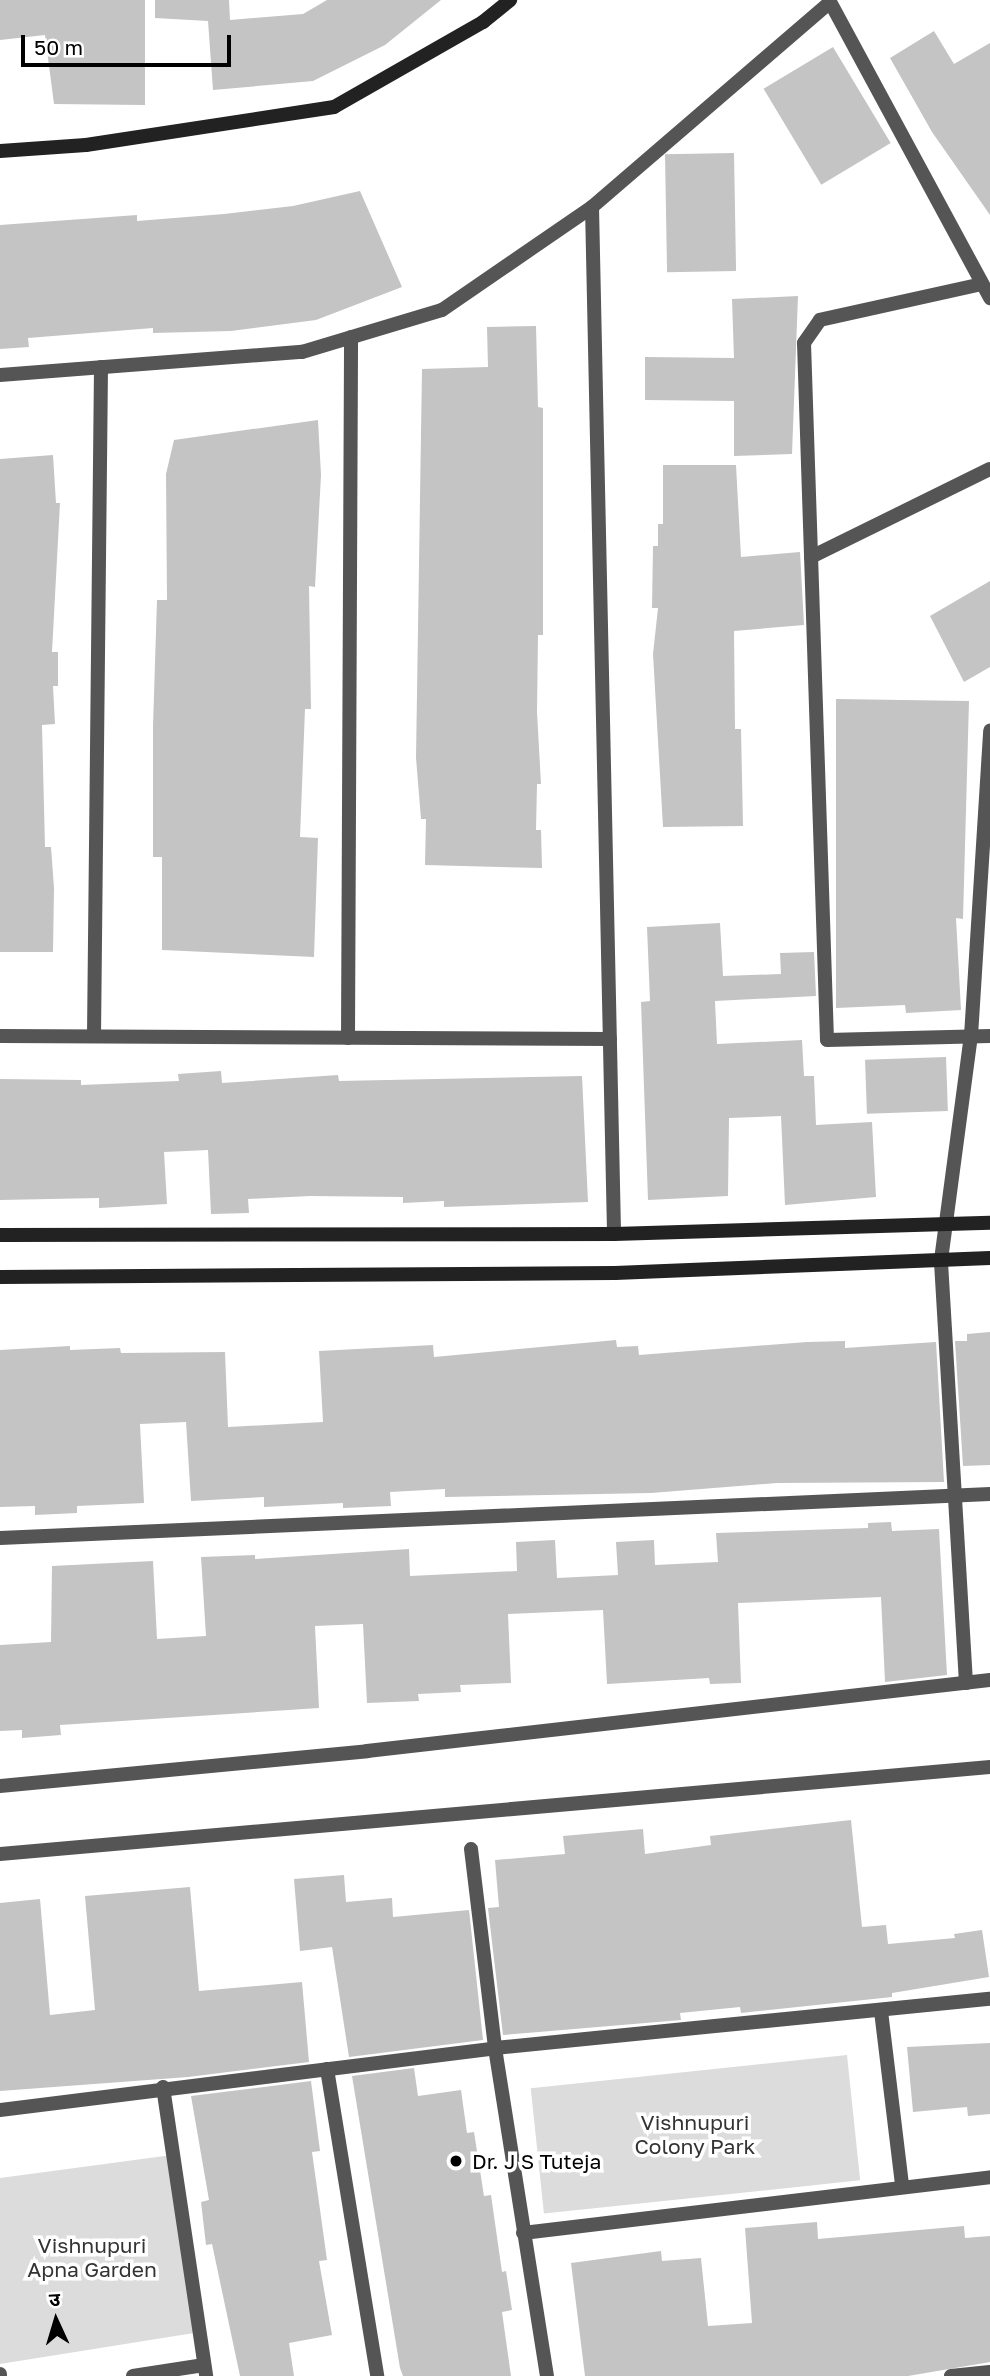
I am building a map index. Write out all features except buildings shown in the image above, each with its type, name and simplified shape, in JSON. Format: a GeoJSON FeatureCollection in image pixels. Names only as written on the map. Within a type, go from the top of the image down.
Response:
{"type":"FeatureCollection","features":[{"type":"Feature","properties":{"kind":"street"},"geometry":{"type":"LineString","coordinates":[[0,151],[86,145],[334,107],[483,22],[510,0]]}},
{"type":"Feature","properties":{"kind":"street"},"geometry":{"type":"LineString","coordinates":[[0,375],[302,352],[442,310],[592,207],[830,1],[990,299]]}},
{"type":"Feature","properties":{"kind":"street"},"geometry":{"type":"LineString","coordinates":[[592,207],[614,1234]]}},
{"type":"Feature","properties":{"kind":"street"},"geometry":{"type":"LineString","coordinates":[[982,284],[820,320],[804,343],[827,1040],[990,1036]]}},
{"type":"Feature","properties":{"kind":"street"},"geometry":{"type":"LineString","coordinates":[[348,1038],[351,337]]}},
{"type":"Feature","properties":{"kind":"street"},"geometry":{"type":"LineString","coordinates":[[94,1036],[101,367]]}},
{"type":"Feature","properties":{"kind":"street"},"geometry":{"type":"LineString","coordinates":[[811,557],[990,469]]}},
{"type":"Feature","properties":{"kind":"street"},"geometry":{"type":"LineString","coordinates":[[965,1683],[941,1260],[971,1036],[990,731]]}},
{"type":"Feature","properties":{"kind":"street"},"geometry":{"type":"LineString","coordinates":[[0,1035],[610,1039]]}},
{"type":"Feature","properties":{"kind":"street"},"geometry":{"type":"LineString","coordinates":[[0,1235],[614,1234],[990,1223]]}},
{"type":"Feature","properties":{"kind":"street"},"geometry":{"type":"LineString","coordinates":[[0,1277],[615,1273],[990,1258]]}},
{"type":"Feature","properties":{"kind":"street"},"geometry":{"type":"LineString","coordinates":[[0,1538],[990,1494]]}},
{"type":"Feature","properties":{"kind":"street"},"geometry":{"type":"LineString","coordinates":[[0,1786],[367,1751],[990,1680]]}},
{"type":"Feature","properties":{"kind":"street"},"geometry":{"type":"LineString","coordinates":[[0,1854],[990,1767]]}},
{"type":"Feature","properties":{"kind":"street"},"geometry":{"type":"LineString","coordinates":[[471,1849],[495,2048],[547,2376]]}},
{"type":"Feature","properties":{"kind":"street"},"geometry":{"type":"LineString","coordinates":[[0,2110],[163,2087],[495,2048],[990,1999]]}},
{"type":"Feature","properties":{"kind":"street"},"geometry":{"type":"LineString","coordinates":[[881,2011],[902,2185]]}},
{"type":"Feature","properties":{"kind":"street"},"geometry":{"type":"LineString","coordinates":[[327,2069],[377,2376]]}},
{"type":"Feature","properties":{"kind":"street"},"geometry":{"type":"LineString","coordinates":[[133,2376],[205,2371],[163,2087]]}},
{"type":"Feature","properties":{"kind":"street"},"geometry":{"type":"LineString","coordinates":[[523,2233],[902,2185],[990,2178]]}},
{"type":"Feature","properties":{"kind":"street"},"geometry":{"type":"LineString","coordinates":[[951,2376],[990,2372]]}},
{"type":"Feature","properties":{"kind":"green space","name":"Vishnupuri Colony Park"},"geometry":{"type":"Polygon","coordinates":[[[847,2055],[860,2180],[544,2214],[531,2088],[847,2055]]]}},
{"type":"Feature","properties":{"kind":"green space","name":"Vishnupuri Apna Garden"},"geometry":{"type":"Polygon","coordinates":[[[172,2155],[194,2333],[0,2364],[0,2178],[172,2155]]]}},
{"type":"Feature","properties":{"kind":"place","name":"Dr. J S Tuteja"},"geometry":{"type":"Point","coordinates":[456,2161]}}]}
